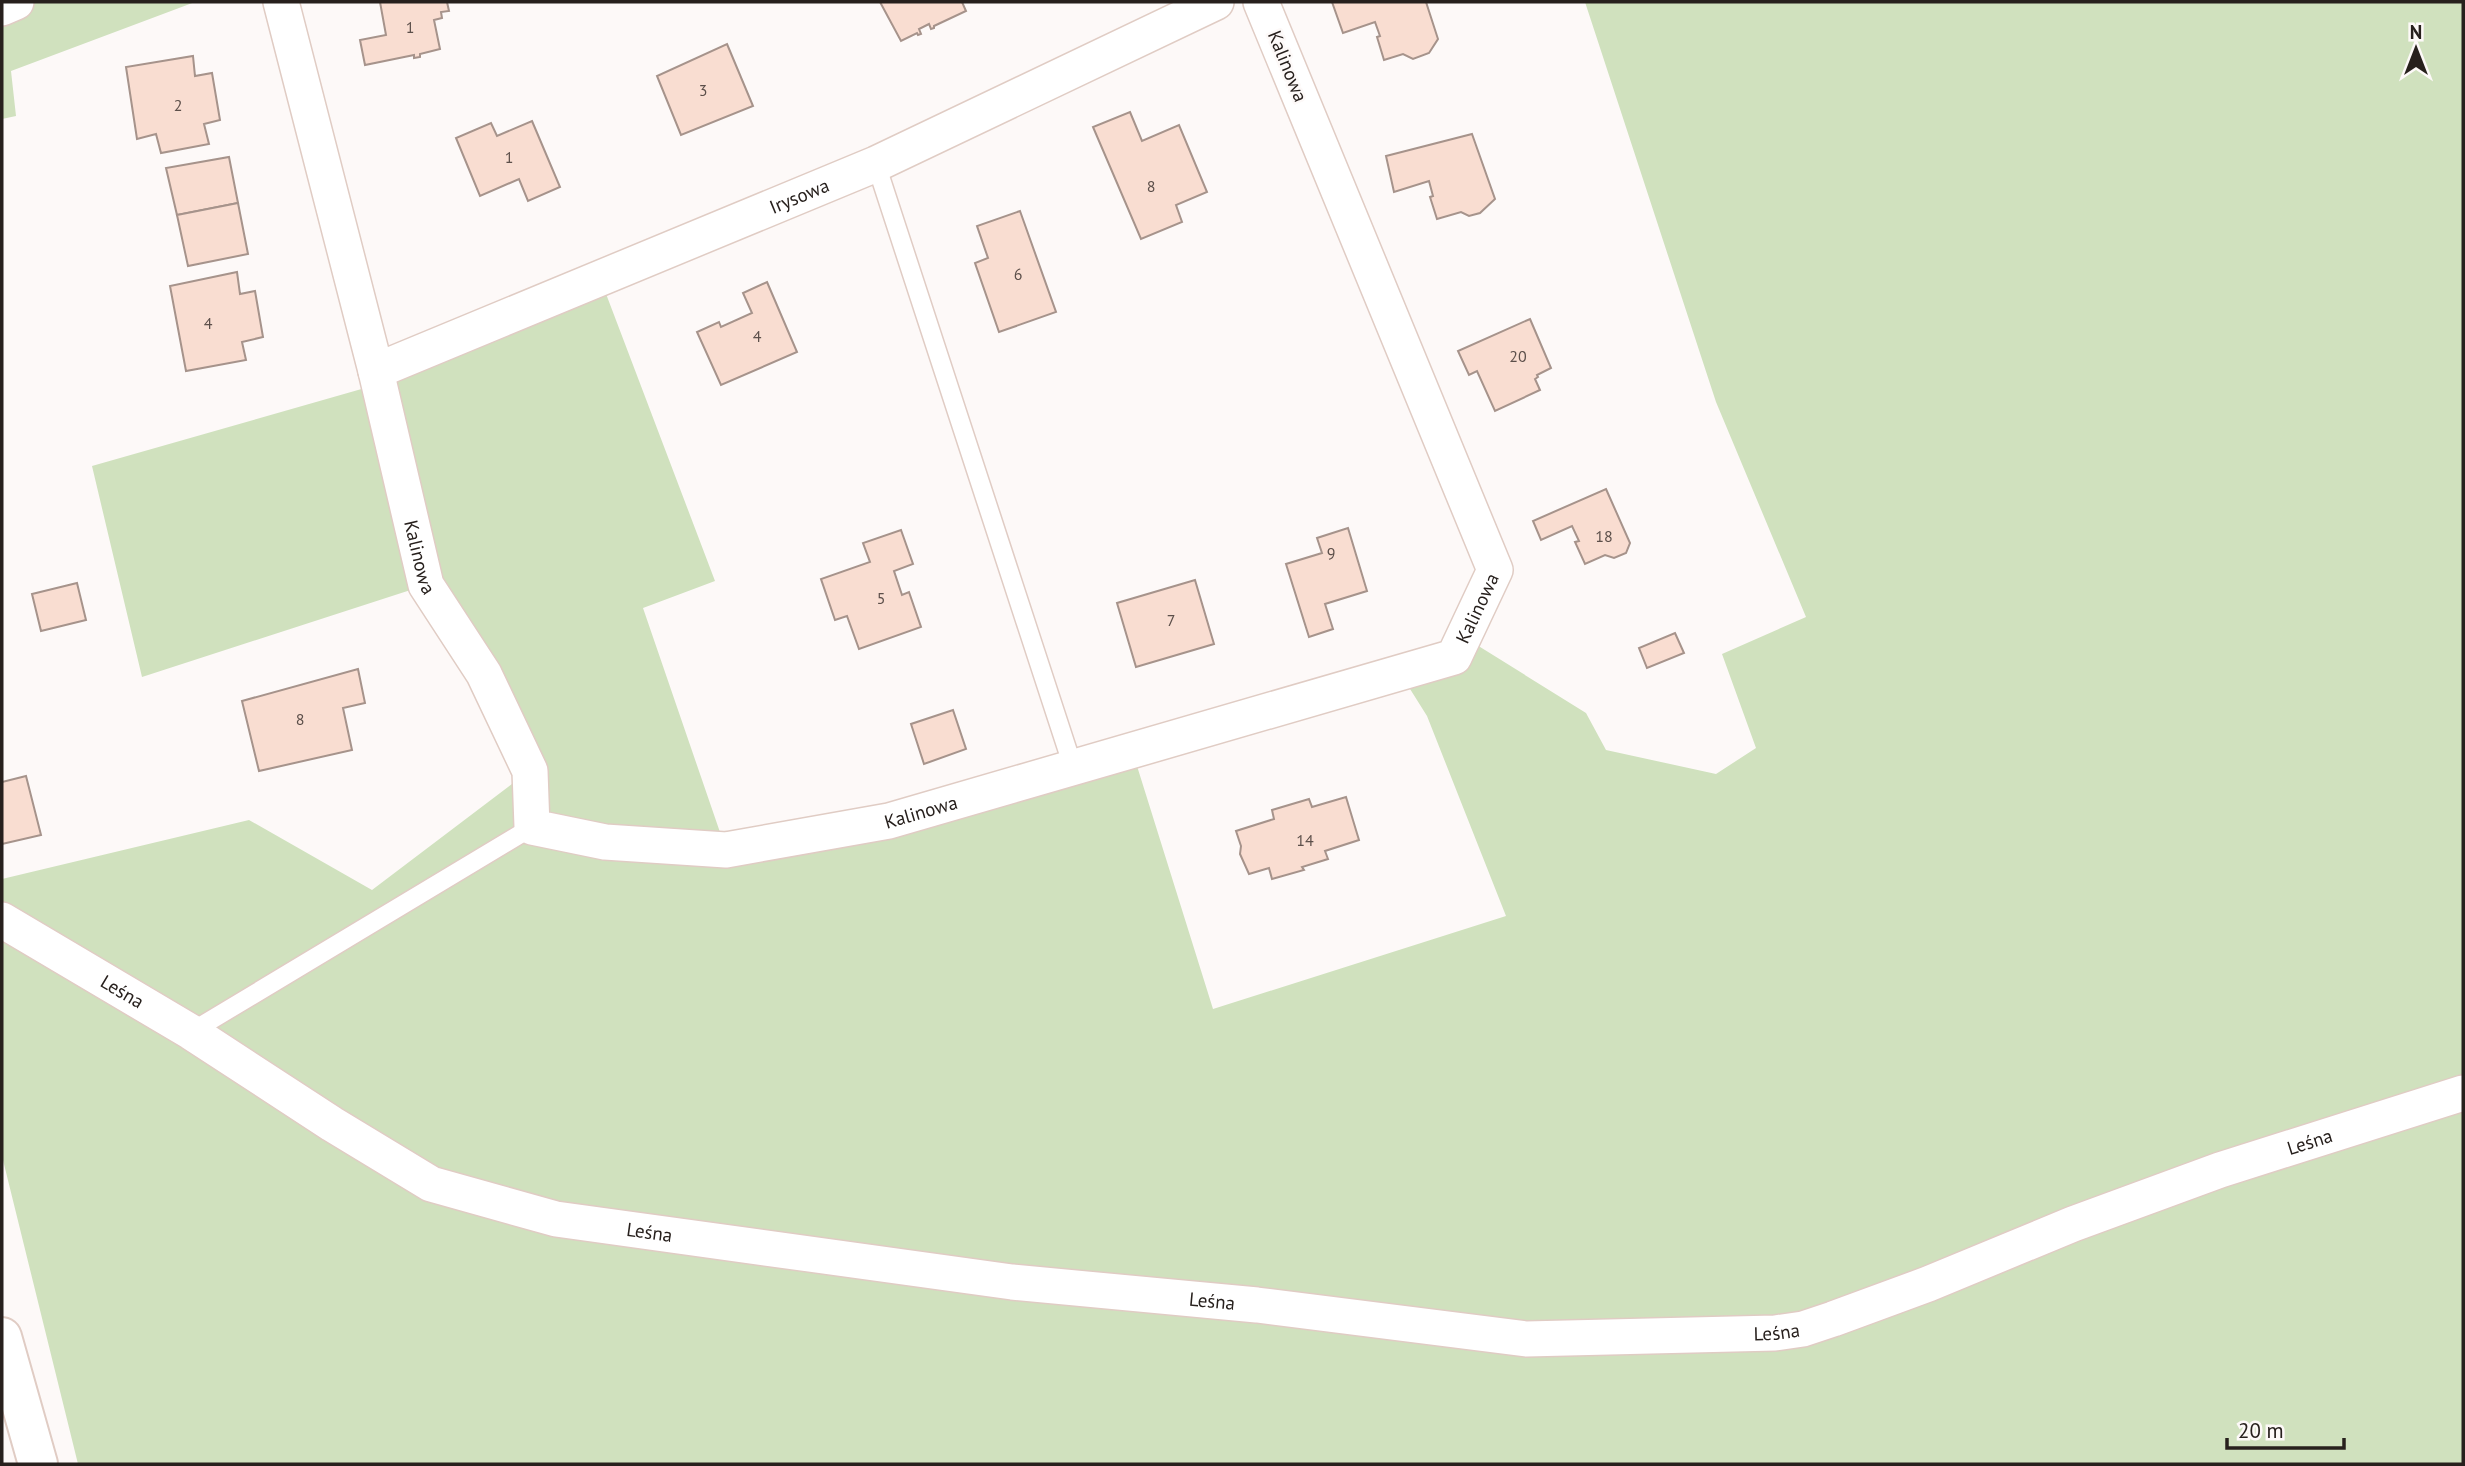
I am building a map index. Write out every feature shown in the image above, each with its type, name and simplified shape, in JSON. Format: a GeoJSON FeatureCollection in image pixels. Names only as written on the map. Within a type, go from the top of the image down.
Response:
{"type":"FeatureCollection","features":[{"type":"Feature","properties":{"kind":"street"},"geometry":{"type":"LineString","coordinates":[[2,8],[16,2]]}},
{"type":"Feature","properties":{"kind":"street","name":"Kalinowa"},"geometry":{"type":"LineString","coordinates":[[281,2],[376,371],[426,585],[484,674],[530,771],[532,827],[605,842],[726,850],[889,821],[1454,657],[1495,570],[1261,2]]}},
{"type":"Feature","properties":{"kind":"street","name":"Irysowa"},"geometry":{"type":"LineString","coordinates":[[376,371],[876,164],[1216,2]]}},
{"type":"Feature","properties":{"kind":"street","name":"Leśna"},"geometry":{"type":"LineString","coordinates":[[2,920],[191,1032],[332,1124],[431,1184],[556,1219],[1012,1282],[1257,1305],[1526,1339],[1775,1333],[1804,1329],[1928,1284],[2073,1224],[2220,1170],[2463,1093]]}},
{"type":"Feature","properties":{"kind":"street"},"geometry":{"type":"LineString","coordinates":[[2,1337],[38,1464]]}},
{"type":"Feature","properties":{"kind":"lane"},"geometry":{"type":"LineString","coordinates":[[876,164],[1073,767]]}},
{"type":"Feature","properties":{"kind":"lane"},"geometry":{"type":"LineString","coordinates":[[191,1032],[532,827]]}},
{"type":"Feature","properties":{"kind":"green space"},"geometry":{"type":"Polygon","coordinates":[[[16,2],[195,2],[11,71],[16,116],[2,119],[2,8],[16,2]]]}},
{"type":"Feature","properties":{"kind":"green space"},"geometry":{"type":"Polygon","coordinates":[[[1585,2],[2463,2],[2463,1464],[78,1464],[2,1156],[2,879],[249,820],[372,890],[529,771],[426,585],[142,677],[92,466],[379,384],[600,278],[715,581],[643,608],[723,841],[1132,750],[1213,1009],[1506,916],[1427,716],[1400,673],[1464,637],[1586,713],[1606,750],[1716,774],[1756,748],[1722,654],[1806,617],[1716,402],[1585,2]]]}},
{"type":"Feature","properties":{"kind":"building"},"geometry":{"type":"Polygon","coordinates":[[[380,2],[447,2],[449,11],[441,12],[442,18],[434,20],[440,49],[420,54],[420,57],[414,58],[414,55],[365,65],[360,40],[386,35],[380,2]]]}},
{"type":"Feature","properties":{"kind":"building"},"geometry":{"type":"Polygon","coordinates":[[[880,2],[962,2],[966,11],[934,28],[931,29],[929,24],[919,29],[921,34],[917,33],[901,41],[880,2]]]}},
{"type":"Feature","properties":{"kind":"building"},"geometry":{"type":"Polygon","coordinates":[[[1332,2],[1426,2],[1438,39],[1429,53],[1413,59],[1403,54],[1384,60],[1375,22],[1343,33],[1332,2]]]}},
{"type":"Feature","properties":{"kind":"building"},"geometry":{"type":"Polygon","coordinates":[[[727,44],[753,106],[681,135],[657,76],[727,44]]]}},
{"type":"Feature","properties":{"kind":"building"},"geometry":{"type":"Polygon","coordinates":[[[193,56],[195,76],[212,73],[220,120],[204,124],[209,144],[161,153],[156,134],[137,139],[126,67],[193,56]]]}},
{"type":"Feature","properties":{"kind":"building"},"geometry":{"type":"Polygon","coordinates":[[[1130,112],[1142,141],[1179,125],[1207,192],[1176,205],[1182,222],[1141,239],[1093,127],[1130,112]]]}},
{"type":"Feature","properties":{"kind":"building"},"geometry":{"type":"Polygon","coordinates":[[[532,121],[560,187],[528,201],[519,179],[480,196],[456,138],[491,123],[497,136],[532,121]]]}},
{"type":"Feature","properties":{"kind":"building"},"geometry":{"type":"Polygon","coordinates":[[[1472,134],[1495,199],[1480,213],[1469,216],[1461,212],[1437,219],[1430,197],[1433,196],[1429,181],[1394,192],[1386,156],[1472,134]]]}},
{"type":"Feature","properties":{"kind":"building"},"geometry":{"type":"Polygon","coordinates":[[[229,157],[238,203],[177,215],[166,168],[229,157]]]}},
{"type":"Feature","properties":{"kind":"building"},"geometry":{"type":"Polygon","coordinates":[[[238,203],[248,254],[188,266],[177,215],[238,203]]]}},
{"type":"Feature","properties":{"kind":"building"},"geometry":{"type":"Polygon","coordinates":[[[1020,211],[1056,312],[999,332],[975,263],[988,258],[977,226],[1020,211]]]}},
{"type":"Feature","properties":{"kind":"building"},"geometry":{"type":"Polygon","coordinates":[[[237,272],[240,294],[255,291],[263,337],[242,342],[246,360],[186,371],[170,286],[237,272]]]}},
{"type":"Feature","properties":{"kind":"building"},"geometry":{"type":"Polygon","coordinates":[[[767,282],[797,352],[721,385],[697,332],[719,322],[721,327],[752,313],[743,293],[767,282]]]}},
{"type":"Feature","properties":{"kind":"building"},"geometry":{"type":"Polygon","coordinates":[[[1530,319],[1551,368],[1537,375],[1535,379],[1540,390],[1495,411],[1477,371],[1469,375],[1458,351],[1530,319]]]}},
{"type":"Feature","properties":{"kind":"building"},"geometry":{"type":"Polygon","coordinates":[[[1606,489],[1630,543],[1626,553],[1614,558],[1605,555],[1585,564],[1575,542],[1579,541],[1572,526],[1541,540],[1533,521],[1606,489]]]}},
{"type":"Feature","properties":{"kind":"building"},"geometry":{"type":"Polygon","coordinates":[[[1348,528],[1367,591],[1325,604],[1333,629],[1309,637],[1286,564],[1322,553],[1317,538],[1348,528]]]}},
{"type":"Feature","properties":{"kind":"building"},"geometry":{"type":"Polygon","coordinates":[[[901,530],[913,564],[894,571],[902,595],[909,592],[921,627],[859,649],[847,616],[835,620],[821,579],[870,562],[863,543],[901,530]]]}},
{"type":"Feature","properties":{"kind":"building"},"geometry":{"type":"Polygon","coordinates":[[[1195,580],[1214,644],[1136,667],[1117,603],[1195,580]]]}},
{"type":"Feature","properties":{"kind":"building"},"geometry":{"type":"Polygon","coordinates":[[[77,583],[86,620],[41,631],[32,594],[77,583]]]}},
{"type":"Feature","properties":{"kind":"building"},"geometry":{"type":"Polygon","coordinates":[[[1675,633],[1684,653],[1647,668],[1639,648],[1675,633]]]}},
{"type":"Feature","properties":{"kind":"building"},"geometry":{"type":"Polygon","coordinates":[[[358,669],[365,703],[343,708],[352,750],[259,771],[242,701],[358,669]]]}},
{"type":"Feature","properties":{"kind":"building"},"geometry":{"type":"Polygon","coordinates":[[[953,710],[966,749],[924,764],[911,724],[953,710]]]}},
{"type":"Feature","properties":{"kind":"building"},"geometry":{"type":"Polygon","coordinates":[[[26,776],[41,835],[2,844],[2,782],[26,776]]]}},
{"type":"Feature","properties":{"kind":"building"},"geometry":{"type":"Polygon","coordinates":[[[1346,797],[1359,840],[1325,851],[1328,859],[1302,867],[1304,870],[1272,879],[1269,868],[1249,874],[1240,854],[1241,846],[1236,831],[1274,819],[1272,810],[1309,799],[1312,807],[1346,797]]]}}]}
